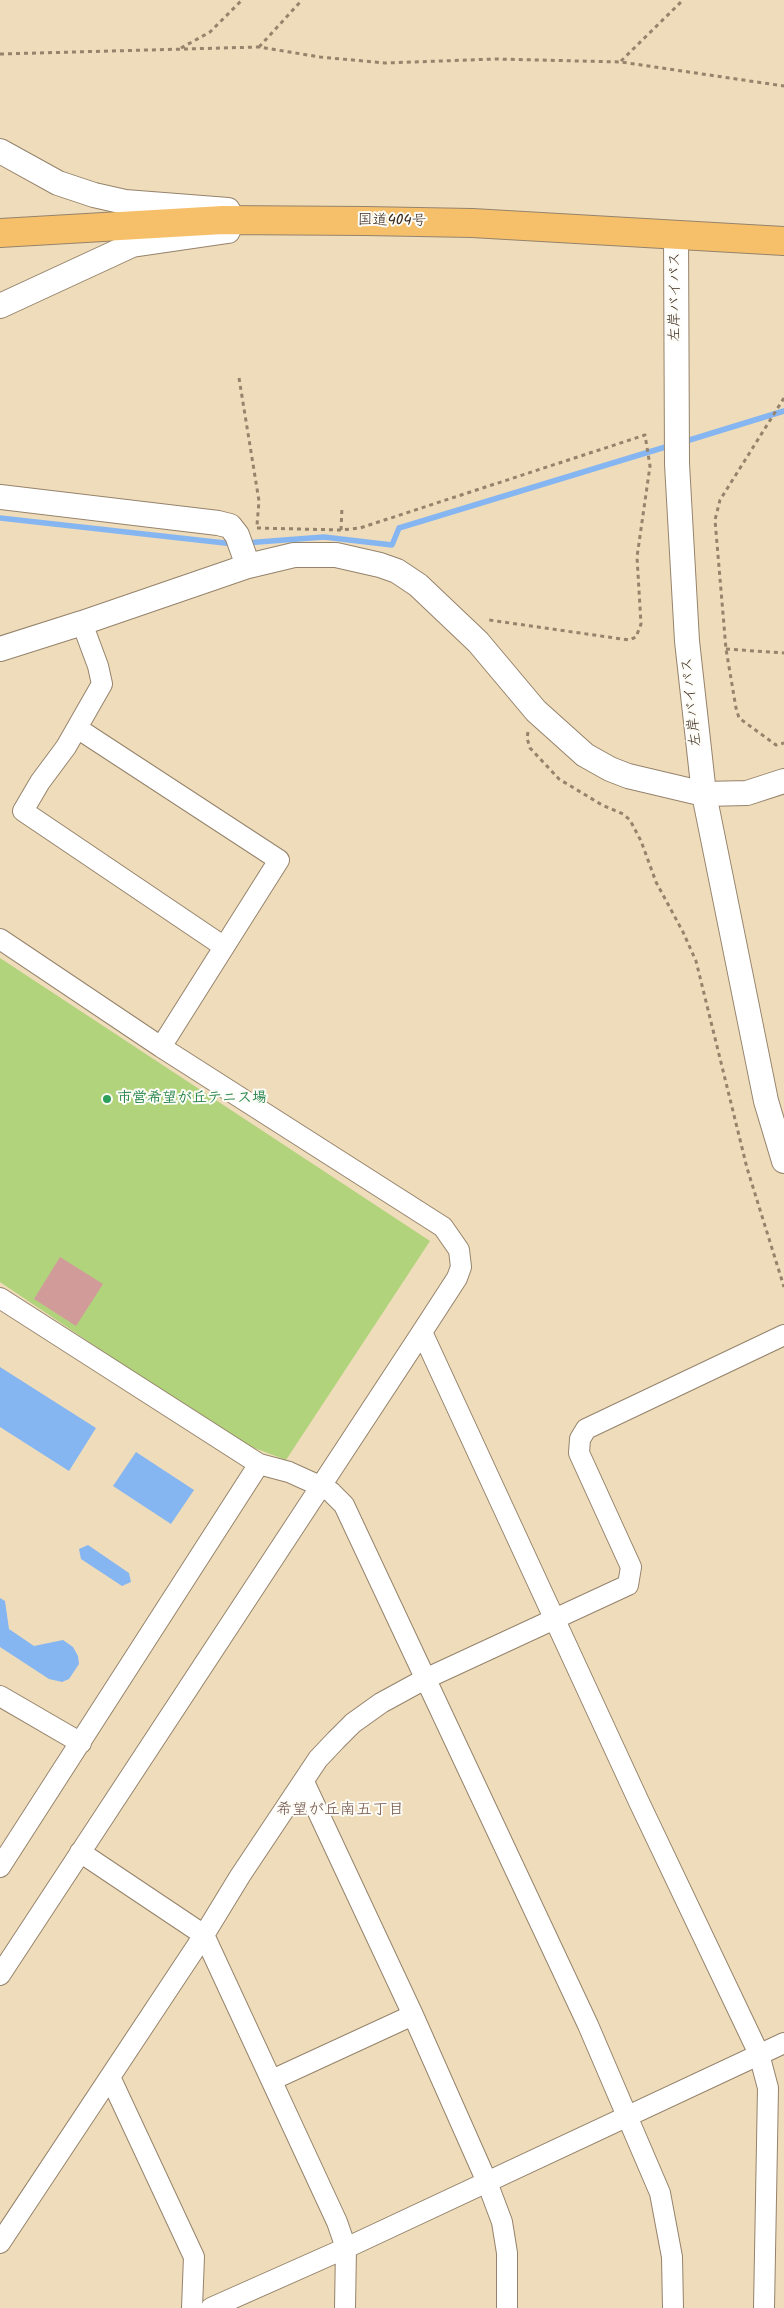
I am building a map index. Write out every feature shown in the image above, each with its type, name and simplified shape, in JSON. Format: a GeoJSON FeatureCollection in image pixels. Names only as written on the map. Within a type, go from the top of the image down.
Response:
{"type":"FeatureCollection","features":[{"type":"Feature","properties":{"kind":"highway","name":"国道404号"},"geometry":{"type":"LineString","coordinates":[[0,233],[222,220],[365,221],[472,223],[784,241]]}},
{"type":"Feature","properties":{"kind":"street"},"geometry":{"type":"LineString","coordinates":[[0,151],[58,183],[94,195],[125,202],[365,221]]}},
{"type":"Feature","properties":{"kind":"street"},"geometry":{"type":"LineString","coordinates":[[0,306],[132,245],[216,232],[365,221]]}},
{"type":"Feature","properties":{"kind":"street","name":"左岸バイパス"},"geometry":{"type":"LineString","coordinates":[[676,234],[677,464],[687,641],[704,794],[766,1101],[784,1161]]}},
{"type":"Feature","properties":{"kind":"street"},"geometry":{"type":"LineString","coordinates":[[0,497],[200,520],[230,526],[247,532],[248,566]]}},
{"type":"Feature","properties":{"kind":"street"},"geometry":{"type":"LineString","coordinates":[[0,649],[248,566],[294,555],[336,555],[380,564],[397,571],[418,585],[468,632],[536,711],[585,755],[610,769],[636,778],[704,794],[747,792],[784,781]]}},
{"type":"Feature","properties":{"kind":"street"},"geometry":{"type":"LineString","coordinates":[[82,623],[98,666],[102,684],[96,698],[22,811],[223,946]]}},
{"type":"Feature","properties":{"kind":"street"},"geometry":{"type":"LineString","coordinates":[[77,728],[279,860],[161,1047]]}},
{"type":"Feature","properties":{"kind":"street"},"geometry":{"type":"LineString","coordinates":[[0,939],[161,1047],[443,1227],[459,1250],[461,1267],[457,1278],[422,1332],[0,1976]]}},
{"type":"Feature","properties":{"kind":"street"},"geometry":{"type":"LineString","coordinates":[[0,1298],[259,1464],[289,1472],[320,1486],[331,1492],[344,1505],[588,2025],[660,2193],[672,2257],[673,2308]]}},
{"type":"Feature","properties":{"kind":"street"},"geometry":{"type":"LineString","coordinates":[[422,1332],[639,1802],[759,2054],[768,2088],[764,2308]]}},
{"type":"Feature","properties":{"kind":"street"},"geometry":{"type":"LineString","coordinates":[[0,2243],[318,1759],[353,1723],[381,1703],[425,1679],[628,1585],[631,1567],[579,1453],[580,1438],[586,1430],[784,1335]]}},
{"type":"Feature","properties":{"kind":"street"},"geometry":{"type":"LineString","coordinates":[[0,1866],[259,1464]]}},
{"type":"Feature","properties":{"kind":"street"},"geometry":{"type":"LineString","coordinates":[[0,1696],[81,1743]]}},
{"type":"Feature","properties":{"kind":"street"},"geometry":{"type":"LineString","coordinates":[[304,1782],[413,2015],[487,2182],[502,2222],[507,2253],[507,2308]]}},
{"type":"Feature","properties":{"kind":"street"},"geometry":{"type":"LineString","coordinates":[[80,1852],[204,1935],[337,2222],[346,2248],[345,2308]]}},
{"type":"Feature","properties":{"kind":"street"},"geometry":{"type":"LineString","coordinates":[[272,2080],[413,2015]]}},
{"type":"Feature","properties":{"kind":"street"},"geometry":{"type":"LineString","coordinates":[[211,2308],[346,2248],[784,2043]]}},
{"type":"Feature","properties":{"kind":"street"},"geometry":{"type":"LineString","coordinates":[[110,2077],[194,2257],[192,2308]]}},
{"type":"Feature","properties":{"kind":"path"},"geometry":{"type":"LineString","coordinates":[[181,48],[210,32],[242,0]]}},
{"type":"Feature","properties":{"kind":"path"},"geometry":{"type":"LineString","coordinates":[[259,47],[302,0]]}},
{"type":"Feature","properties":{"kind":"path"},"geometry":{"type":"LineString","coordinates":[[621,62],[683,0]]}},
{"type":"Feature","properties":{"kind":"path"},"geometry":{"type":"LineString","coordinates":[[0,54],[259,47],[320,57],[385,63],[496,59],[621,62],[784,86]]}},
{"type":"Feature","properties":{"kind":"path"},"geometry":{"type":"LineString","coordinates":[[239,378],[259,501],[247,532],[360,528],[645,436],[650,466],[637,558],[640,624],[636,637],[629,640],[490,620],[468,632]]}},
{"type":"Feature","properties":{"kind":"path"},"geometry":{"type":"LineString","coordinates":[[784,398],[720,500],[715,520],[726,649],[739,718],[776,745],[784,743]]}},
{"type":"Feature","properties":{"kind":"path"},"geometry":{"type":"LineString","coordinates":[[336,555],[341,530],[342,507]]}},
{"type":"Feature","properties":{"kind":"path"},"geometry":{"type":"LineString","coordinates":[[726,649],[784,653]]}},
{"type":"Feature","properties":{"kind":"path"},"geometry":{"type":"LineString","coordinates":[[536,711],[527,738],[530,748],[559,779],[602,805],[623,814],[630,820],[641,842],[656,882],[683,932],[696,961],[747,1168],[784,1287]]}},
{"type":"Feature","properties":{"kind":"green space","name":"市営希望が丘テニス場"},"geometry":{"type":"Polygon","coordinates":[[[0,958],[430,1241],[286,1460],[236,1441],[0,1282],[0,958]]]}},
{"type":"Feature","properties":{"kind":"water"},"geometry":{"type":"Polygon","coordinates":[[[0,1367],[96,1428],[69,1471],[0,1427],[0,1367]]]}},
{"type":"Feature","properties":{"kind":"water"},"geometry":{"type":"Polygon","coordinates":[[[136,1452],[194,1490],[171,1524],[113,1486],[136,1452]]]}},
{"type":"Feature","properties":{"kind":"water"},"geometry":{"type":"Polygon","coordinates":[[[88,1545],[129,1573],[131,1582],[122,1586],[81,1559],[79,1549],[88,1545]]]}},
{"type":"Feature","properties":{"kind":"water"},"geometry":{"type":"Polygon","coordinates":[[[0,1598],[5,1601],[9,1629],[34,1646],[63,1640],[73,1647],[78,1656],[79,1664],[69,1679],[62,1682],[49,1679],[0,1647],[0,1598]]]}},
{"type":"Feature","properties":{"kind":"building"},"geometry":{"type":"Polygon","coordinates":[[[60,1257],[103,1284],[76,1326],[34,1299],[60,1257]]]}},
{"type":"Feature","properties":{"kind":"waterway"},"geometry":{"type":"LineString","coordinates":[[683,442],[784,411]]}},
{"type":"Feature","properties":{"kind":"waterway"},"geometry":{"type":"LineString","coordinates":[[245,543],[324,537],[392,545],[399,528],[672,445]]}},
{"type":"Feature","properties":{"kind":"waterway"},"geometry":{"type":"LineString","coordinates":[[0,518],[234,544]]}},
{"type":"Feature","properties":{"kind":"place","name":"市営希望が丘テニス場"},"geometry":{"type":"Point","coordinates":[107,1099]}},
{"type":"Feature","properties":{"kind":"district","name":"希望が丘南五丁目"},"geometry":{"type":"Point","coordinates":[340,1811]}}]}
